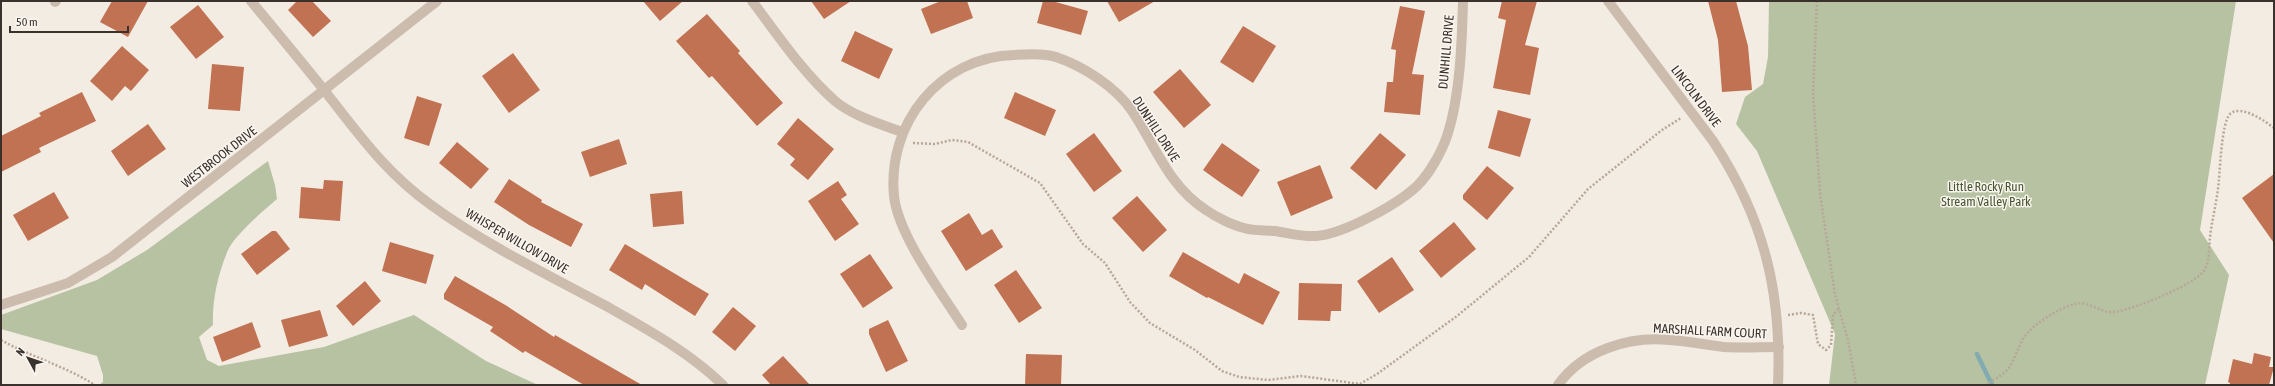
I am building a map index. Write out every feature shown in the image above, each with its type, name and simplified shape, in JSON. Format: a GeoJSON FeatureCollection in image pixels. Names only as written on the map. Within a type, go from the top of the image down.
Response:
{"type":"FeatureCollection","features":[{"type":"Feature","properties":{"kind":"street","name":"WHISPER WILLOW DRIVE"},"geometry":{"type":"LineString","coordinates":[[251,1],[324,89],[364,143],[388,168],[430,204],[504,250],[653,332],[686,354],[723,385]]}},
{"type":"Feature","properties":{"kind":"street","name":"WESTBROOK DRIVE"},"geometry":{"type":"LineString","coordinates":[[1,305],[68,283],[107,260],[437,1]]}},
{"type":"Feature","properties":{"kind":"street"},"geometry":{"type":"LineString","coordinates":[[752,1],[808,73],[836,101],[900,135]]}},
{"type":"Feature","properties":{"kind":"street","name":"DUNHILL DRIVE"},"geometry":{"type":"LineString","coordinates":[[962,325],[917,255],[905,231],[894,198],[894,166],[900,135],[916,107],[946,77],[974,62],[1000,55],[1054,56],[1078,67],[1110,88],[1131,109],[1180,189],[1205,210],[1243,228],[1316,236],[1344,230],[1398,200],[1419,184],[1446,138],[1455,106],[1463,1]]}},
{"type":"Feature","properties":{"kind":"street","name":"LINCOLN DRIVE"},"geometry":{"type":"LineString","coordinates":[[1608,1],[1692,111],[1727,162],[1752,213],[1773,282],[1780,347],[1778,385]]}},
{"type":"Feature","properties":{"kind":"street","name":"MARSHALL FARM COURT"},"geometry":{"type":"LineString","coordinates":[[1558,385],[1573,366],[1584,359],[1611,348],[1635,342],[1669,340],[1725,347],[1780,347]]}},
{"type":"Feature","properties":{"kind":"path"},"geometry":{"type":"LineString","coordinates":[[1817,1],[1813,92],[1819,185],[1830,264],[1839,308],[1848,340],[1856,385]]}},
{"type":"Feature","properties":{"kind":"path"},"geometry":{"type":"LineString","coordinates":[[900,135],[920,144],[935,144],[952,140],[968,142],[1040,183],[1079,238],[1105,263],[1130,302],[1150,323],[1195,350],[1222,371],[1239,377],[1268,380],[1301,376],[1360,384],[1377,374],[1457,316],[1529,257],[1588,189],[1662,130],[1692,111]]}},
{"type":"Feature","properties":{"kind":"path"},"geometry":{"type":"LineString","coordinates":[[1986,385],[2007,370],[2023,338],[2038,324],[2063,307],[2077,303],[2112,312],[2134,307],[2191,282],[2200,276],[2205,269],[2209,254],[2218,186],[2218,171],[2226,123],[2229,115],[2235,112],[2246,113],[2266,121],[2274,128]]}},
{"type":"Feature","properties":{"kind":"path"},"geometry":{"type":"LineString","coordinates":[[1778,318],[1801,313],[1813,315],[1818,344],[1826,350],[1831,345],[1833,315],[1839,308]]}},
{"type":"Feature","properties":{"kind":"path"},"geometry":{"type":"LineString","coordinates":[[1,340],[24,353],[76,373],[95,385]]}},
{"type":"Feature","properties":{"kind":"green space","name":"Little Rocky Run Stream Valley Park"},"geometry":{"type":"Polygon","coordinates":[[[1769,1],[2236,1],[2200,230],[2229,275],[2205,385],[1829,385],[1835,334],[1757,151],[1736,124],[1745,97],[1763,84],[1768,57],[1769,1]]]}},
{"type":"Feature","properties":{"kind":"green space"},"geometry":{"type":"Polygon","coordinates":[[[268,161],[275,185],[277,199],[243,230],[228,250],[216,287],[213,325],[199,337],[207,360],[219,366],[324,347],[414,315],[486,361],[538,385],[99,385],[103,382],[103,375],[97,356],[1,329],[1,315],[97,280],[147,250],[268,161]]]}},
{"type":"Feature","properties":{"kind":"building"},"geometry":{"type":"Polygon","coordinates":[[[112,1],[148,1],[128,37],[100,22],[112,1]]]}},
{"type":"Feature","properties":{"kind":"building"},"geometry":{"type":"Polygon","coordinates":[[[297,1],[312,1],[331,21],[313,37],[288,10],[297,1]]]}},
{"type":"Feature","properties":{"kind":"building"},"geometry":{"type":"Polygon","coordinates":[[[643,1],[683,1],[660,21],[643,1]]]}},
{"type":"Feature","properties":{"kind":"building"},"geometry":{"type":"Polygon","coordinates":[[[811,1],[851,1],[824,19],[811,1]]]}},
{"type":"Feature","properties":{"kind":"building"},"geometry":{"type":"Polygon","coordinates":[[[941,1],[967,1],[973,18],[931,34],[921,9],[941,1]]]}},
{"type":"Feature","properties":{"kind":"building"},"geometry":{"type":"Polygon","coordinates":[[[1043,1],[1052,1],[1088,11],[1081,35],[1037,23],[1043,1]]]}},
{"type":"Feature","properties":{"kind":"building"},"geometry":{"type":"Polygon","coordinates":[[[1107,1],[1155,1],[1119,22],[1107,1]]]}},
{"type":"Feature","properties":{"kind":"building"},"geometry":{"type":"Polygon","coordinates":[[[1502,1],[1537,1],[1525,45],[1539,48],[1530,95],[1493,88],[1506,20],[1498,18],[1502,1]]]}},
{"type":"Feature","properties":{"kind":"building"},"geometry":{"type":"Polygon","coordinates":[[[1708,1],[1736,1],[1748,46],[1752,90],[1722,92],[1718,40],[1708,1]]]}},
{"type":"Feature","properties":{"kind":"building"},"geometry":{"type":"Polygon","coordinates":[[[198,5],[224,37],[196,59],[170,27],[198,5]]]}},
{"type":"Feature","properties":{"kind":"building"},"geometry":{"type":"Polygon","coordinates":[[[1400,6],[1425,11],[1412,74],[1424,75],[1420,115],[1384,112],[1387,82],[1393,82],[1396,50],[1391,49],[1400,6]]]}},
{"type":"Feature","properties":{"kind":"building"},"geometry":{"type":"Polygon","coordinates":[[[707,14],[740,51],[738,53],[783,103],[757,126],[712,76],[709,78],[676,41],[707,14]]]}},
{"type":"Feature","properties":{"kind":"building"},"geometry":{"type":"Polygon","coordinates":[[[1243,26],[1276,46],[1253,83],[1220,62],[1243,26]]]}},
{"type":"Feature","properties":{"kind":"building"},"geometry":{"type":"Polygon","coordinates":[[[855,31],[893,49],[879,79],[841,61],[855,31]]]}},
{"type":"Feature","properties":{"kind":"building"},"geometry":{"type":"Polygon","coordinates":[[[122,46],[149,70],[131,91],[125,86],[112,101],[90,81],[122,46]]]}},
{"type":"Feature","properties":{"kind":"building"},"geometry":{"type":"Polygon","coordinates":[[[513,53],[540,90],[509,113],[482,76],[513,53]]]}},
{"type":"Feature","properties":{"kind":"building"},"geometry":{"type":"Polygon","coordinates":[[[212,64],[244,67],[240,111],[208,109],[212,64]]]}},
{"type":"Feature","properties":{"kind":"building"},"geometry":{"type":"Polygon","coordinates":[[[1180,69],[1211,105],[1184,128],[1153,92],[1180,69]]]}},
{"type":"Feature","properties":{"kind":"building"},"geometry":{"type":"Polygon","coordinates":[[[82,92],[96,121],[39,148],[41,152],[1,172],[1,136],[41,116],[39,113],[82,92]]]}},
{"type":"Feature","properties":{"kind":"building"},"geometry":{"type":"Polygon","coordinates":[[[1015,92],[1056,110],[1045,136],[1004,118],[1015,92]]]}},
{"type":"Feature","properties":{"kind":"building"},"geometry":{"type":"Polygon","coordinates":[[[417,96],[442,104],[429,146],[404,138],[417,96]]]}},
{"type":"Feature","properties":{"kind":"building"},"geometry":{"type":"Polygon","coordinates":[[[1498,110],[1531,119],[1520,157],[1488,148],[1498,110]]]}},
{"type":"Feature","properties":{"kind":"building"},"geometry":{"type":"Polygon","coordinates":[[[798,118],[834,149],[808,180],[790,165],[795,159],[777,144],[798,118]]]}},
{"type":"Feature","properties":{"kind":"building"},"geometry":{"type":"Polygon","coordinates":[[[148,124],[166,149],[128,176],[111,151],[148,124]]]}},
{"type":"Feature","properties":{"kind":"building"},"geometry":{"type":"Polygon","coordinates":[[[1094,133],[1122,171],[1094,192],[1066,154],[1094,133]]]}},
{"type":"Feature","properties":{"kind":"building"},"geometry":{"type":"Polygon","coordinates":[[[1380,133],[1406,155],[1376,190],[1350,168],[1380,133]]]}},
{"type":"Feature","properties":{"kind":"building"},"geometry":{"type":"Polygon","coordinates":[[[619,139],[627,164],[590,177],[581,152],[619,139]]]}},
{"type":"Feature","properties":{"kind":"building"},"geometry":{"type":"Polygon","coordinates":[[[457,142],[489,169],[471,189],[439,163],[457,142]]]}},
{"type":"Feature","properties":{"kind":"building"},"geometry":{"type":"Polygon","coordinates":[[[1222,143],[1260,170],[1242,197],[1203,170],[1222,143]]]}},
{"type":"Feature","properties":{"kind":"building"},"geometry":{"type":"Polygon","coordinates":[[[1320,165],[1333,198],[1291,216],[1277,182],[1320,165]]]}},
{"type":"Feature","properties":{"kind":"building"},"geometry":{"type":"Polygon","coordinates":[[[1487,166],[1514,188],[1487,220],[1463,199],[1463,195],[1487,166]]]}},
{"type":"Feature","properties":{"kind":"building"},"geometry":{"type":"Polygon","coordinates":[[[2274,174],[2274,243],[2242,198],[2274,174]]]}},
{"type":"Feature","properties":{"kind":"building"},"geometry":{"type":"Polygon","coordinates":[[[509,179],[542,200],[541,202],[583,224],[571,247],[529,225],[494,202],[509,179]]]}},
{"type":"Feature","properties":{"kind":"building"},"geometry":{"type":"Polygon","coordinates":[[[324,180],[343,181],[340,221],[299,218],[301,187],[323,189],[324,180]]]}},
{"type":"Feature","properties":{"kind":"building"},"geometry":{"type":"Polygon","coordinates":[[[838,181],[847,195],[841,199],[859,224],[835,241],[808,201],[838,181]]]}},
{"type":"Feature","properties":{"kind":"building"},"geometry":{"type":"Polygon","coordinates":[[[682,191],[684,224],[653,227],[650,194],[682,191]]]}},
{"type":"Feature","properties":{"kind":"building"},"geometry":{"type":"Polygon","coordinates":[[[54,192],[69,218],[28,241],[13,215],[54,192]]]}},
{"type":"Feature","properties":{"kind":"building"},"geometry":{"type":"Polygon","coordinates":[[[1137,196],[1167,230],[1143,252],[1112,218],[1137,196]]]}},
{"type":"Feature","properties":{"kind":"building"},"geometry":{"type":"Polygon","coordinates":[[[969,213],[982,235],[992,229],[1003,247],[966,271],[941,231],[969,213]]]}},
{"type":"Feature","properties":{"kind":"building"},"geometry":{"type":"Polygon","coordinates":[[[1454,222],[1476,249],[1441,278],[1419,251],[1454,222]]]}},
{"type":"Feature","properties":{"kind":"building"},"geometry":{"type":"Polygon","coordinates":[[[272,231],[276,231],[290,249],[257,275],[241,254],[272,231]]]}},
{"type":"Feature","properties":{"kind":"building"},"geometry":{"type":"Polygon","coordinates":[[[390,242],[434,255],[426,284],[382,271],[390,242]]]}},
{"type":"Feature","properties":{"kind":"building"},"geometry":{"type":"Polygon","coordinates":[[[625,244],[709,294],[695,316],[645,284],[642,290],[609,270],[625,244]]]}},
{"type":"Feature","properties":{"kind":"building"},"geometry":{"type":"Polygon","coordinates":[[[1183,252],[1239,284],[1244,273],[1280,292],[1263,325],[1208,297],[1207,298],[1169,276],[1183,252]]]}},
{"type":"Feature","properties":{"kind":"building"},"geometry":{"type":"Polygon","coordinates":[[[870,254],[893,288],[863,308],[840,274],[870,254]]]}},
{"type":"Feature","properties":{"kind":"building"},"geometry":{"type":"Polygon","coordinates":[[[1392,257],[1414,290],[1379,313],[1357,281],[1392,257]]]}},
{"type":"Feature","properties":{"kind":"building"},"geometry":{"type":"Polygon","coordinates":[[[1016,270],[1042,308],[1019,323],[994,285],[1016,270]]]}},
{"type":"Feature","properties":{"kind":"building"},"geometry":{"type":"Polygon","coordinates":[[[455,276],[507,306],[554,337],[555,335],[642,385],[584,385],[525,351],[523,353],[490,331],[493,327],[444,299],[444,294],[455,276]]]}},
{"type":"Feature","properties":{"kind":"building"},"geometry":{"type":"Polygon","coordinates":[[[365,281],[381,301],[353,326],[336,306],[365,281]]]}},
{"type":"Feature","properties":{"kind":"building"},"geometry":{"type":"Polygon","coordinates":[[[1299,283],[1342,284],[1341,311],[1331,311],[1330,321],[1298,320],[1299,283]]]}},
{"type":"Feature","properties":{"kind":"building"},"geometry":{"type":"Polygon","coordinates":[[[733,307],[756,326],[735,351],[712,332],[733,307]]]}},
{"type":"Feature","properties":{"kind":"building"},"geometry":{"type":"Polygon","coordinates":[[[320,310],[328,336],[289,347],[281,320],[320,310]]]}},
{"type":"Feature","properties":{"kind":"building"},"geometry":{"type":"Polygon","coordinates":[[[888,320],[908,361],[886,372],[869,334],[869,329],[888,320]]]}},
{"type":"Feature","properties":{"kind":"building"},"geometry":{"type":"Polygon","coordinates":[[[252,322],[261,347],[222,362],[213,337],[252,322]]]}},
{"type":"Feature","properties":{"kind":"building"},"geometry":{"type":"Polygon","coordinates":[[[2254,353],[2271,357],[2269,367],[2274,367],[2269,385],[2230,385],[2228,382],[2233,359],[2252,364],[2254,353]]]}},
{"type":"Feature","properties":{"kind":"building"},"geometry":{"type":"Polygon","coordinates":[[[1026,354],[1062,355],[1061,385],[1025,385],[1026,354]]]}},
{"type":"Feature","properties":{"kind":"building"},"geometry":{"type":"Polygon","coordinates":[[[783,356],[810,385],[771,385],[762,375],[783,356]]]}},
{"type":"Feature","properties":{"kind":"waterway"},"geometry":{"type":"LineString","coordinates":[[1977,354],[1992,385]]}}]}
